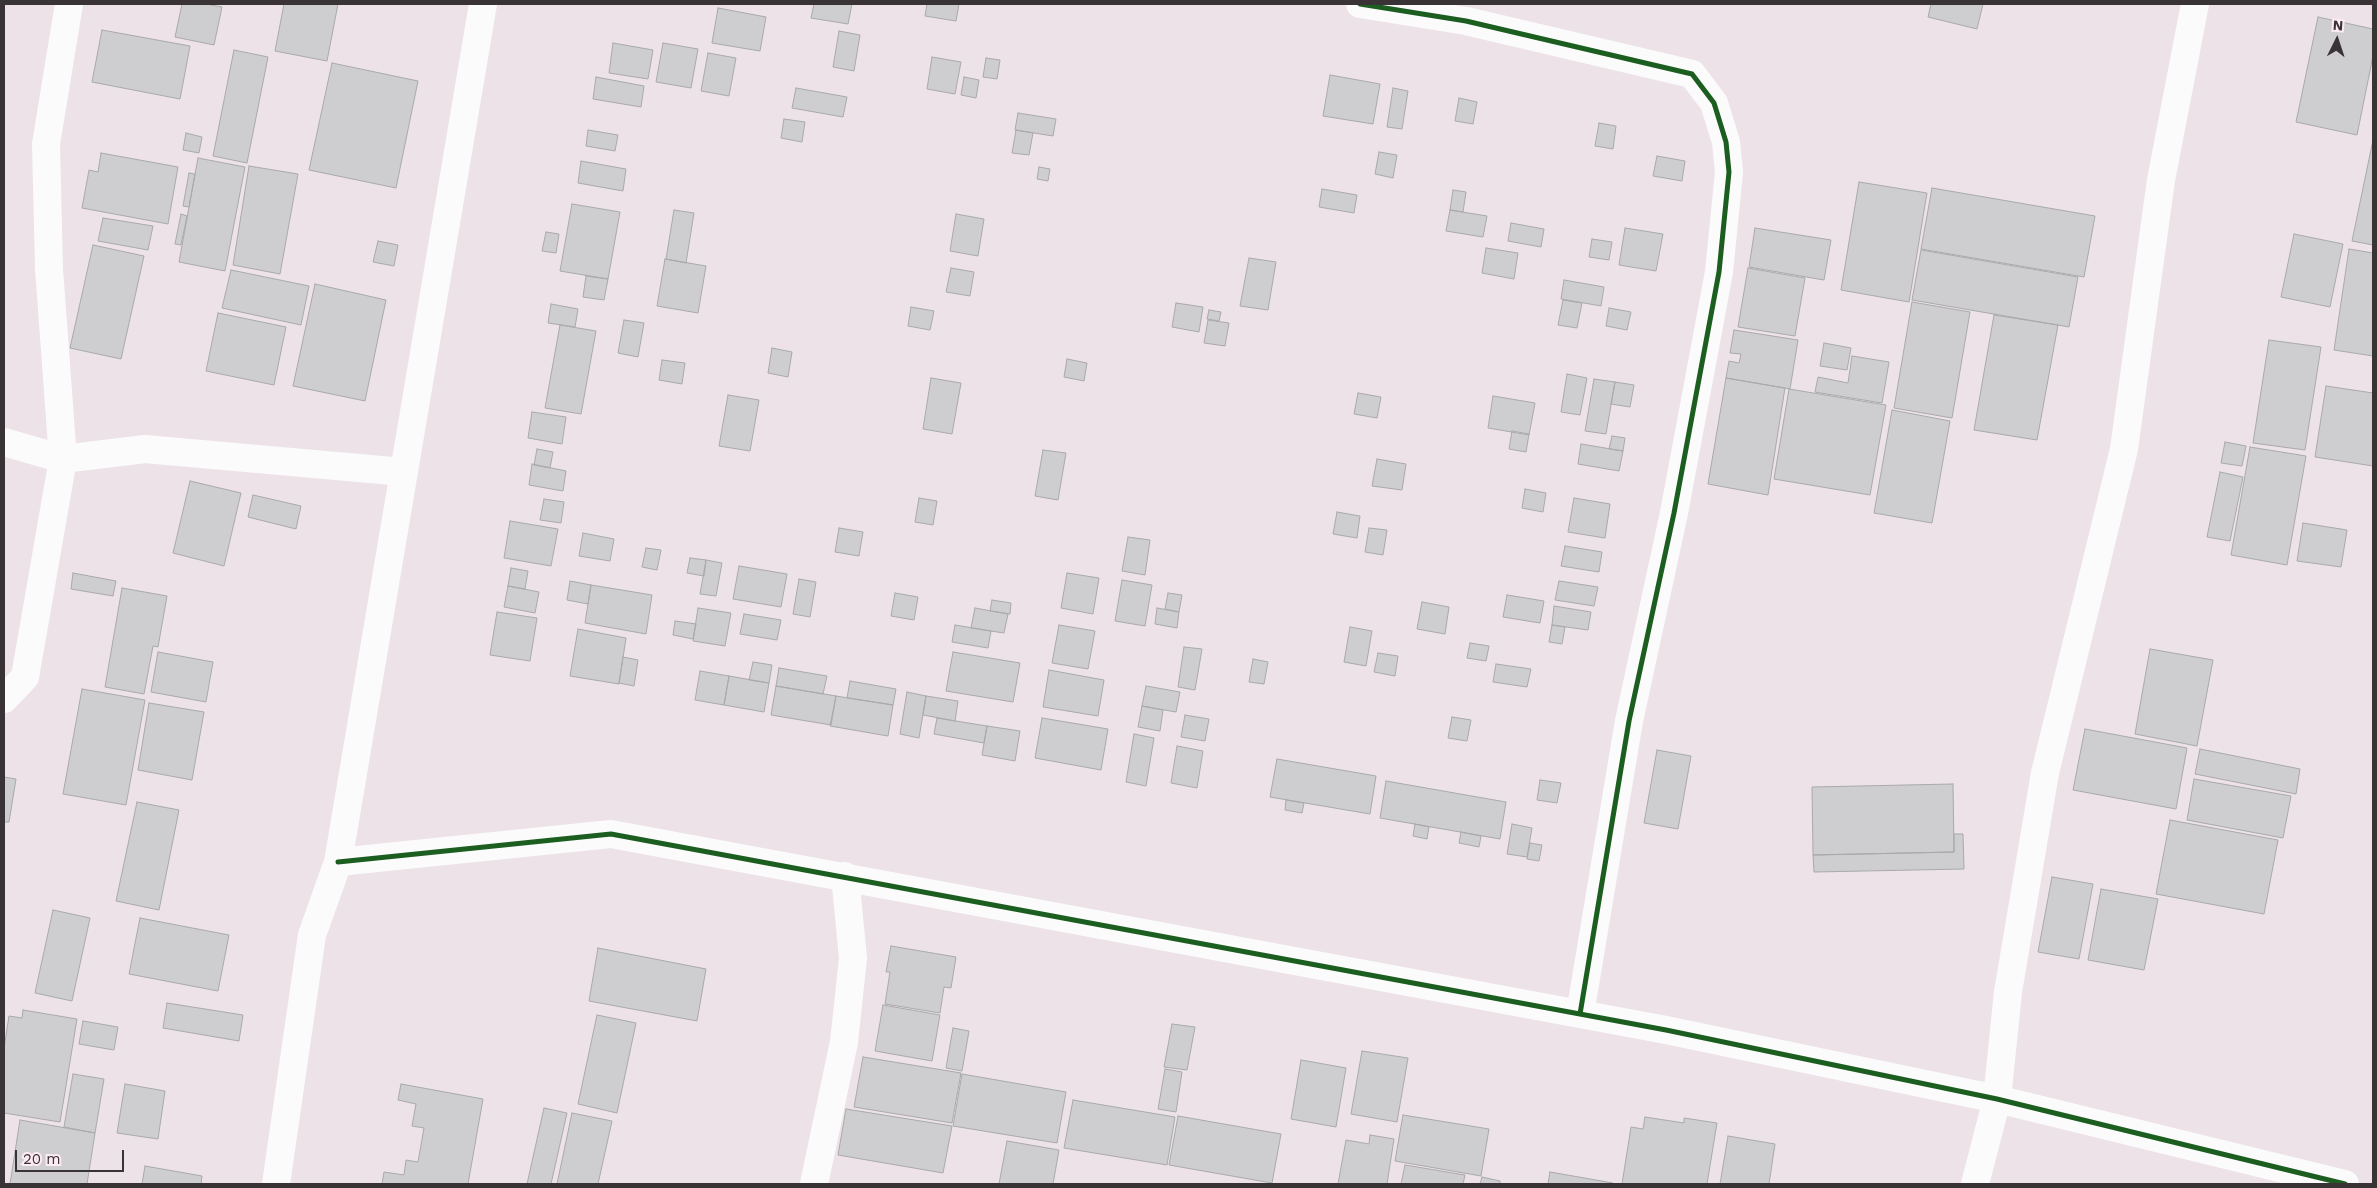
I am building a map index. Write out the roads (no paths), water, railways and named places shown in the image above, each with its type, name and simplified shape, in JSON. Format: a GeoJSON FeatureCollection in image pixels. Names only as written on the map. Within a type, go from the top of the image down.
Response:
{"type":"FeatureCollection","features":[{"type":"Feature","properties":{"kind":"street"},"geometry":{"type":"LineString","coordinates":[[4,699],[25,677],[62,459],[49,269],[46,144],[69,4]]}},
{"type":"Feature","properties":{"kind":"street"},"geometry":{"type":"LineString","coordinates":[[276,1184],[312,935],[338,862],[483,4]]}},
{"type":"Feature","properties":{"kind":"street"},"geometry":{"type":"LineString","coordinates":[[1360,4],[1466,21],[1692,74],[1714,103],[1726,142],[1729,172],[1719,272],[1674,513],[1629,721],[1580,1014]]}},
{"type":"Feature","properties":{"kind":"street"},"geometry":{"type":"LineString","coordinates":[[1976,1184],[1997,1099],[2008,992],[2045,773],[2124,448],[2161,180],[2195,4]]}},
{"type":"Feature","properties":{"kind":"street"},"geometry":{"type":"LineString","coordinates":[[4,442],[62,459],[146,449],[404,472]]}},
{"type":"Feature","properties":{"kind":"street"},"geometry":{"type":"LineString","coordinates":[[338,862],[611,834],[1666,1030],[1997,1099],[2344,1184]]}},
{"type":"Feature","properties":{"kind":"street"},"geometry":{"type":"LineString","coordinates":[[814,1184],[844,1042],[853,958],[845,876]]}}]}
